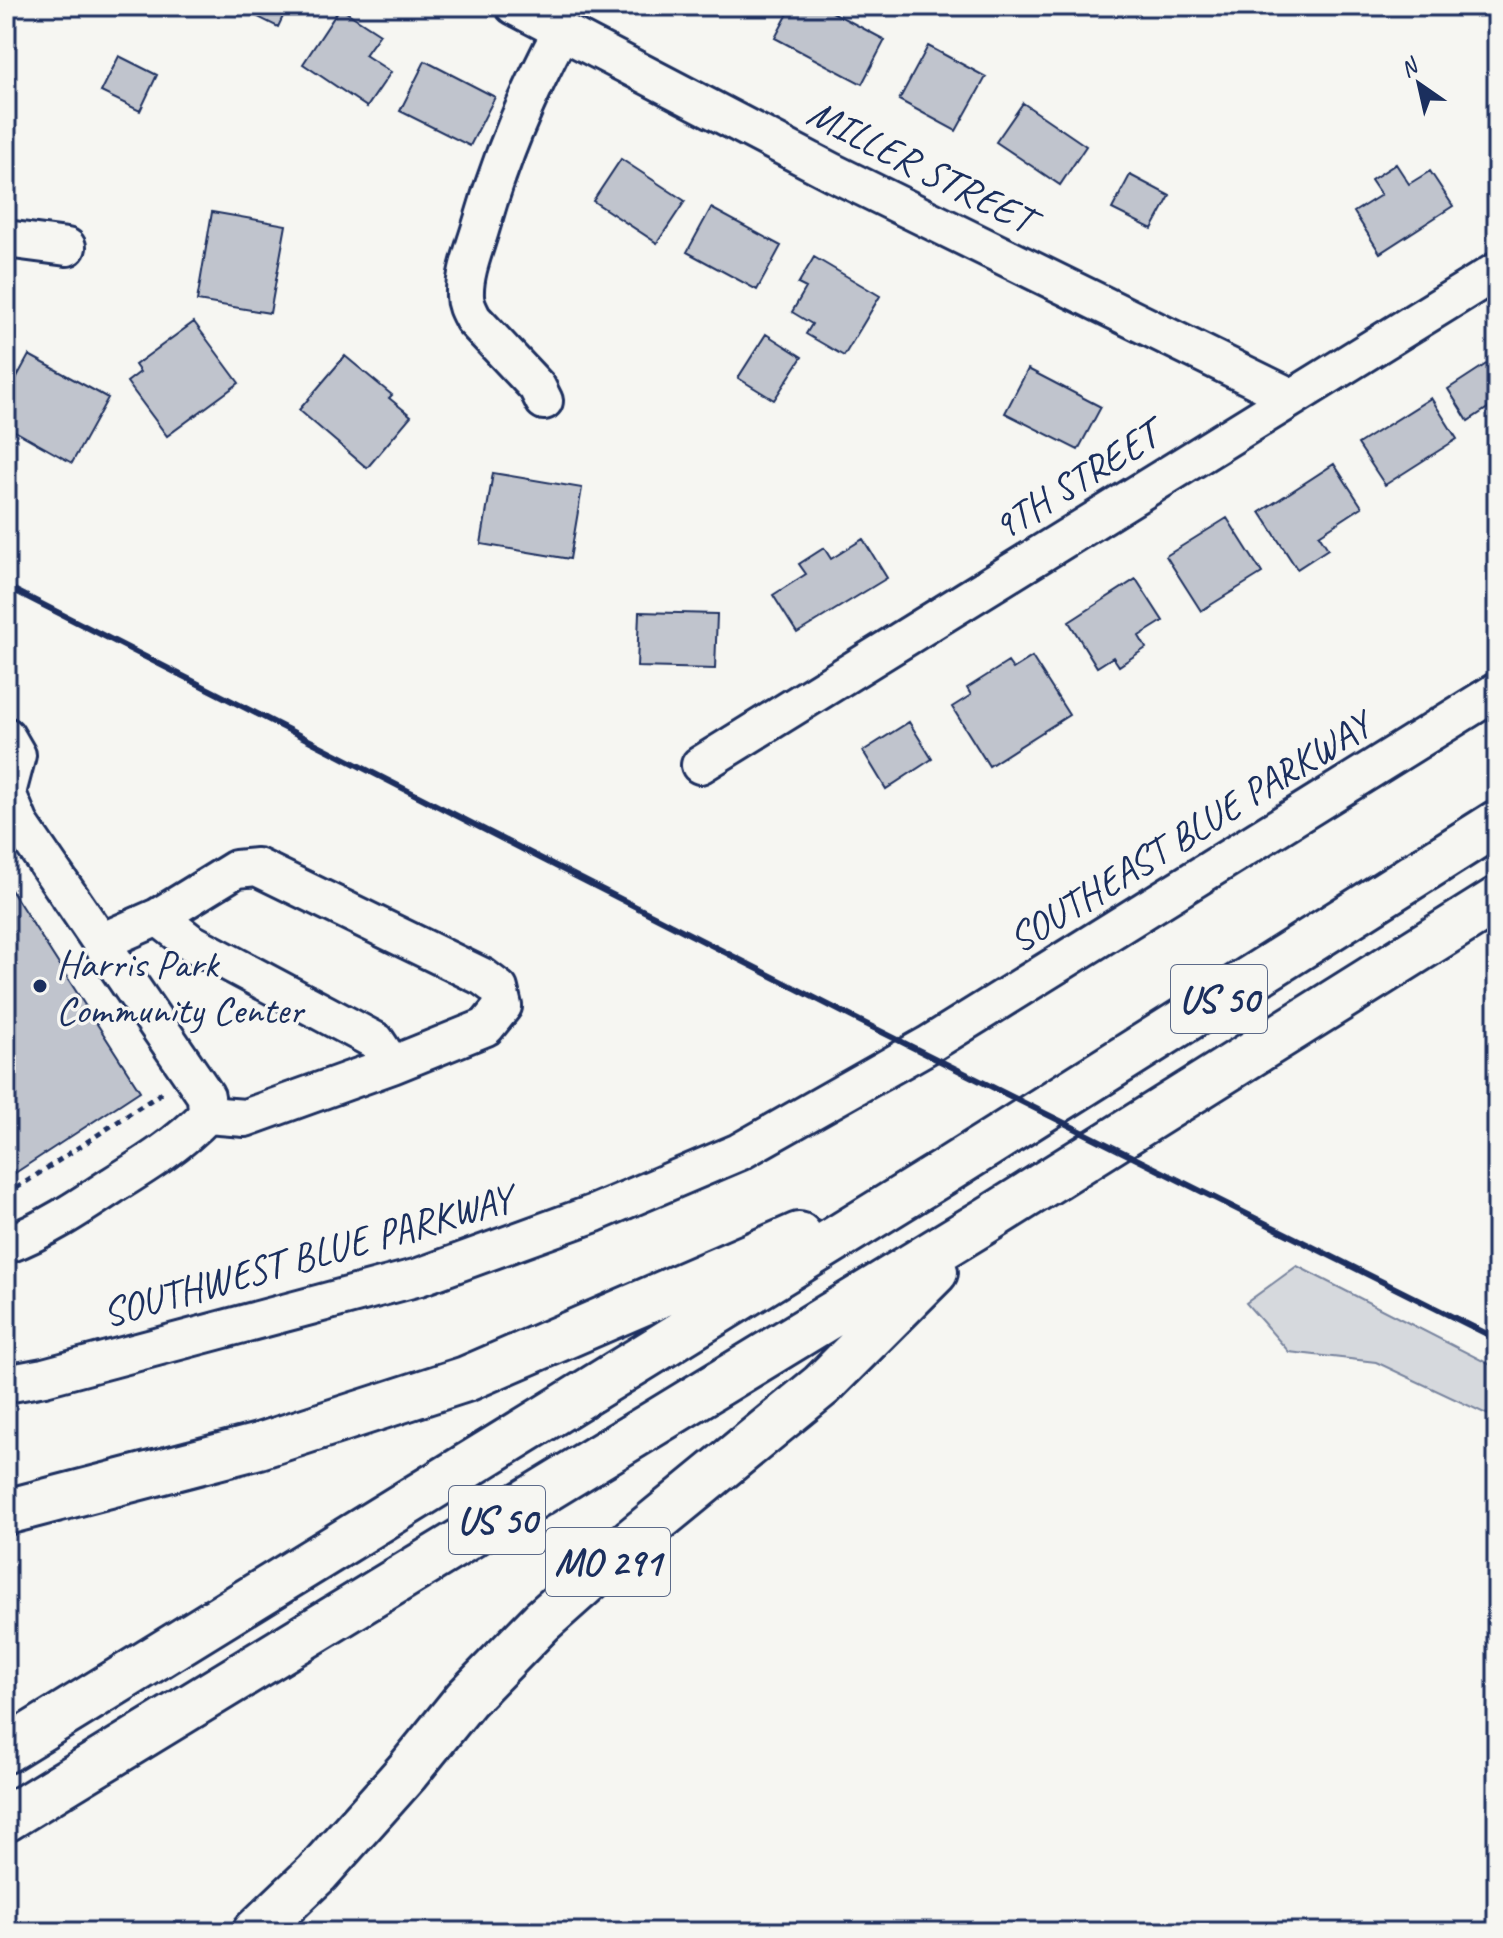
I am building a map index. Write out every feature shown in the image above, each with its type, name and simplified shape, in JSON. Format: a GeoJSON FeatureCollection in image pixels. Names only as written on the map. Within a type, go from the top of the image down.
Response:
{"type":"FeatureCollection","features":[{"type":"Feature","properties":{"kind":"highway","name":"US 50"},"geometry":{"type":"LineString","coordinates":[[6,1750],[941,1174],[1497,823]]}},
{"type":"Feature","properties":{"kind":"highway","name":"US 50"},"geometry":{"type":"LineString","coordinates":[[6,1819],[987,1220],[1497,900]]}},
{"type":"Feature","properties":{"kind":"highway"},"geometry":{"type":"LineString","coordinates":[[6,1512],[259,1446],[466,1379],[941,1174]]}},
{"type":"Feature","properties":{"kind":"highway","name":"MO 291"},"geometry":{"type":"LineString","coordinates":[[255,1932],[317,1873],[407,1772],[466,1699],[542,1621],[634,1539],[822,1385],[987,1220]]}},
{"type":"Feature","properties":{"kind":"street","name":"MILLER STREET"},"geometry":{"type":"LineString","coordinates":[[514,6],[832,172],[1291,397]]}},
{"type":"Feature","properties":{"kind":"street"},"geometry":{"type":"LineString","coordinates":[[544,401],[537,387],[473,319],[465,294],[497,169],[523,104],[562,30]]}},
{"type":"Feature","properties":{"kind":"street"},"geometry":{"type":"LineString","coordinates":[[6,239],[67,247]]}},
{"type":"Feature","properties":{"kind":"street","name":"9TH STREET"},"geometry":{"type":"LineString","coordinates":[[700,765],[1497,271]]}},
{"type":"Feature","properties":{"kind":"street","name":"SOUTHEAST BLUE PARKWAY"},"geometry":{"type":"LineString","coordinates":[[928,1045],[1497,691]]}},
{"type":"Feature","properties":{"kind":"street"},"geometry":{"type":"LineString","coordinates":[[6,736],[17,755],[6,793],[20,824],[206,1096],[207,1115]]}},
{"type":"Feature","properties":{"kind":"street"},"geometry":{"type":"LineString","coordinates":[[6,1245],[42,1231],[92,1199],[166,1151],[207,1115],[245,1118],[392,1065],[486,1027],[503,1006],[499,989],[483,977],[257,867],[236,869],[158,917],[101,942]]}},
{"type":"Feature","properties":{"kind":"street"},"geometry":{"type":"LineString","coordinates":[[158,917],[190,942],[376,1041],[392,1065]]}},
{"type":"Feature","properties":{"kind":"street","name":"SOUTHWEST BLUE PARKWAY"},"geometry":{"type":"LineString","coordinates":[[6,1384],[44,1377],[419,1277],[595,1213],[739,1152],[928,1045]]}},
{"type":"Feature","properties":{"kind":"path"},"geometry":{"type":"LineString","coordinates":[[6,1195],[164,1093],[155,1080]]}},
{"type":"Feature","properties":{"kind":"shaded area"},"geometry":{"type":"Polygon","coordinates":[[[1297,1266],[1497,1368],[1497,1419],[1376,1362],[1289,1352],[1246,1303],[1297,1266]]]}},
{"type":"Feature","properties":{"kind":"building"},"geometry":{"type":"Polygon","coordinates":[[[247,6],[288,6],[278,27],[244,10],[247,6]]]}},
{"type":"Feature","properties":{"kind":"building"},"geometry":{"type":"Polygon","coordinates":[[[792,6],[821,6],[885,40],[862,84],[775,38],[792,6]]]}},
{"type":"Feature","properties":{"kind":"building"},"geometry":{"type":"Polygon","coordinates":[[[340,8],[380,34],[365,55],[391,72],[367,107],[303,64],[340,8]]]}},
{"type":"Feature","properties":{"kind":"building"},"geometry":{"type":"Polygon","coordinates":[[[928,46],[986,77],[956,131],[899,100],[928,46]]]}},
{"type":"Feature","properties":{"kind":"building"},"geometry":{"type":"Polygon","coordinates":[[[119,56],[157,75],[140,111],[101,92],[119,56]]]}},
{"type":"Feature","properties":{"kind":"building"},"geometry":{"type":"Polygon","coordinates":[[[425,61],[495,97],[470,146],[400,111],[425,61]]]}},
{"type":"Feature","properties":{"kind":"building"},"geometry":{"type":"Polygon","coordinates":[[[1023,103],[1086,146],[1060,185],[996,142],[1023,103]]]}},
{"type":"Feature","properties":{"kind":"building"},"geometry":{"type":"Polygon","coordinates":[[[621,159],[685,201],[657,243],[593,201],[621,159]]]}},
{"type":"Feature","properties":{"kind":"building"},"geometry":{"type":"Polygon","coordinates":[[[1396,164],[1409,184],[1430,171],[1453,206],[1380,253],[1354,212],[1381,195],[1371,180],[1396,164]]]}},
{"type":"Feature","properties":{"kind":"building"},"geometry":{"type":"Polygon","coordinates":[[[1130,175],[1170,196],[1152,229],[1112,209],[1130,175]]]}},
{"type":"Feature","properties":{"kind":"building"},"geometry":{"type":"Polygon","coordinates":[[[711,208],[781,246],[757,290],[687,252],[711,208]]]}},
{"type":"Feature","properties":{"kind":"building"},"geometry":{"type":"Polygon","coordinates":[[[212,212],[286,225],[270,313],[197,301],[212,212]]]}},
{"type":"Feature","properties":{"kind":"building"},"geometry":{"type":"Polygon","coordinates":[[[814,257],[880,296],[844,356],[806,334],[812,324],[792,312],[806,288],[798,284],[814,257]]]}},
{"type":"Feature","properties":{"kind":"building"},"geometry":{"type":"Polygon","coordinates":[[[194,322],[239,383],[167,436],[127,382],[140,372],[135,365],[194,322]]]}},
{"type":"Feature","properties":{"kind":"building"},"geometry":{"type":"Polygon","coordinates":[[[766,334],[802,357],[774,400],[738,378],[766,334]]]}},
{"type":"Feature","properties":{"kind":"building"},"geometry":{"type":"Polygon","coordinates":[[[29,355],[108,398],[72,463],[6,426],[6,397],[29,355]]]}},
{"type":"Feature","properties":{"kind":"building"},"geometry":{"type":"Polygon","coordinates":[[[345,356],[392,395],[389,398],[411,416],[367,468],[299,410],[345,356]]]}},
{"type":"Feature","properties":{"kind":"building"},"geometry":{"type":"Polygon","coordinates":[[[1497,357],[1497,416],[1491,406],[1468,421],[1448,389],[1497,357]]]}},
{"type":"Feature","properties":{"kind":"building"},"geometry":{"type":"Polygon","coordinates":[[[1028,369],[1101,407],[1078,450],[1005,413],[1028,369]]]}},
{"type":"Feature","properties":{"kind":"building"},"geometry":{"type":"Polygon","coordinates":[[[1431,398],[1457,439],[1385,485],[1358,444],[1431,398]]]}},
{"type":"Feature","properties":{"kind":"building"},"geometry":{"type":"Polygon","coordinates":[[[1334,464],[1362,507],[1319,535],[1328,549],[1297,569],[1260,512],[1334,464]]]}},
{"type":"Feature","properties":{"kind":"building"},"geometry":{"type":"Polygon","coordinates":[[[493,473],[582,488],[570,559],[481,544],[493,473]]]}},
{"type":"Feature","properties":{"kind":"building"},"geometry":{"type":"Polygon","coordinates":[[[1227,518],[1262,573],[1201,611],[1166,556],[1227,518]]]}},
{"type":"Feature","properties":{"kind":"building"},"geometry":{"type":"Polygon","coordinates":[[[863,539],[887,578],[797,633],[773,595],[806,574],[799,564],[824,548],[831,559],[863,539]]]}},
{"type":"Feature","properties":{"kind":"building"},"geometry":{"type":"Polygon","coordinates":[[[1136,579],[1163,621],[1139,636],[1146,648],[1119,666],[1113,657],[1097,667],[1069,622],[1136,579]]]}},
{"type":"Feature","properties":{"kind":"building"},"geometry":{"type":"Polygon","coordinates":[[[639,612],[717,614],[715,669],[637,667],[639,612]]]}},
{"type":"Feature","properties":{"kind":"building"},"geometry":{"type":"Polygon","coordinates":[[[1032,657],[1069,715],[989,766],[952,707],[971,695],[967,688],[1008,662],[1013,669],[1032,657]]]}},
{"type":"Feature","properties":{"kind":"building"},"geometry":{"type":"Polygon","coordinates":[[[909,722],[932,759],[886,789],[863,751],[909,722]]]}},
{"type":"Feature","properties":{"kind":"building","name":"Harris Park Community Center"},"geometry":{"type":"Polygon","coordinates":[[[6,882],[140,1091],[6,1179],[6,882]]]}},
{"type":"Feature","properties":{"kind":"railway"},"geometry":{"type":"LineString","coordinates":[[6,586],[860,1021],[1497,1339]]}},
{"type":"Feature","properties":{"kind":"place","name":"Harris Park Community Center"},"geometry":{"type":"Point","coordinates":[40,986]}}]}
